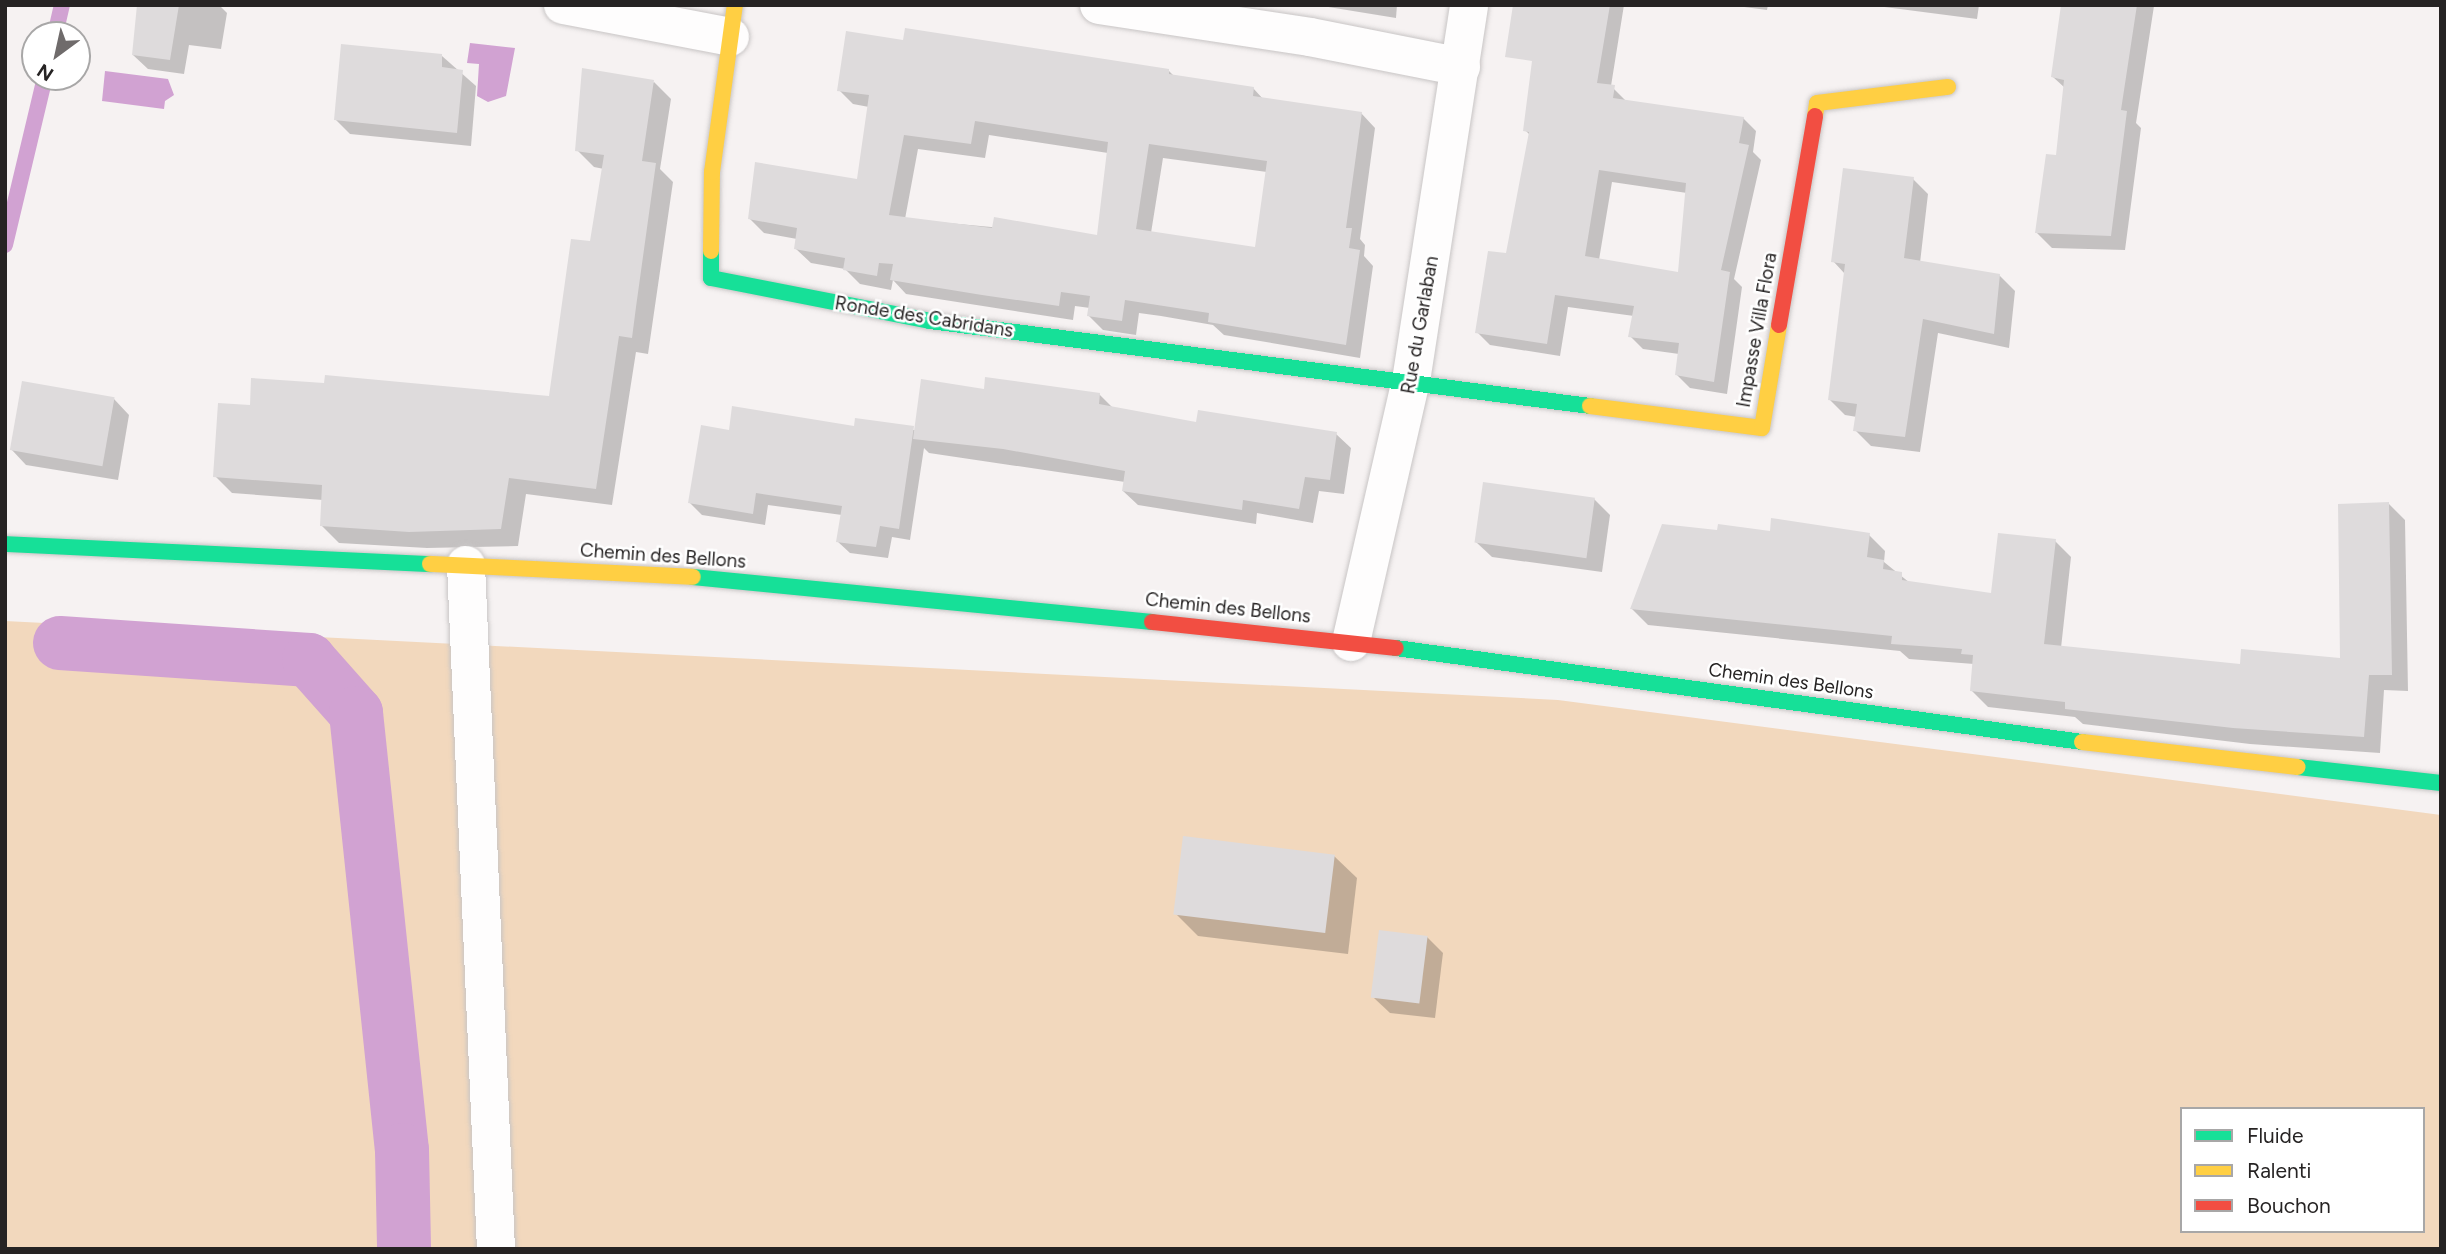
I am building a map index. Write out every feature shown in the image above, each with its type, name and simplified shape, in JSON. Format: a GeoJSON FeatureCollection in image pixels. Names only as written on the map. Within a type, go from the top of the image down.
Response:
{"type":"FeatureCollection","features":[{"type":"Feature","properties":{"kind":"main road","name":"Ronde des Cabridans"},"geometry":{"type":"LineString","coordinates":[[733,21],[712,172],[711,278],[930,321],[1411,381]]}},
{"type":"Feature","properties":{"kind":"main road","name":"Impasse Villa Flora"},"geometry":{"type":"LineString","coordinates":[[1411,381],[1762,428],[1817,103],[1948,87]]}},
{"type":"Feature","properties":{"kind":"main road","name":"Chemin des Bellons"},"geometry":{"type":"LineString","coordinates":[[5,544],[683,576],[1351,642],[2078,742],[2441,783]]}},
{"type":"Feature","properties":{"kind":"street"},"geometry":{"type":"LineString","coordinates":[[563,5],[733,21]]}},
{"type":"Feature","properties":{"kind":"street"},"geometry":{"type":"LineString","coordinates":[[1099,5],[1310,37],[1461,67]]}},
{"type":"Feature","properties":{"kind":"street","name":"Rue du Garlaban"},"geometry":{"type":"LineString","coordinates":[[1351,642],[1411,381],[1469,5]]}},
{"type":"Feature","properties":{"kind":"street"},"geometry":{"type":"LineString","coordinates":[[466,565],[496,1249]]}},
{"type":"Feature","properties":{"kind":"shaded area"},"geometry":{"type":"Polygon","coordinates":[[[470,43],[515,48],[506,96],[488,102],[477,96],[479,64],[467,63],[470,43]]]}},
{"type":"Feature","properties":{"kind":"shaded area"},"geometry":{"type":"Polygon","coordinates":[[[105,71],[168,79],[174,95],[165,101],[164,109],[102,101],[105,71]]]}},
{"type":"Feature","properties":{"kind":"shaded area"},"geometry":{"type":"Polygon","coordinates":[[[5,621],[1558,700],[2441,815],[2441,1249],[5,1249],[5,621]]]}},
{"type":"Feature","properties":{"kind":"building"},"geometry":{"type":"Polygon","coordinates":[[[137,5],[179,5],[170,60],[132,55],[137,5]]]}},
{"type":"Feature","properties":{"kind":"building"},"geometry":{"type":"Polygon","coordinates":[[[1513,5],[1610,5],[1597,83],[1615,85],[1613,98],[1744,117],[1739,143],[1749,145],[1721,270],[1730,272],[1714,382],[1675,375],[1679,343],[1628,337],[1634,306],[1555,295],[1547,344],[1475,333],[1488,251],[1506,253],[1529,132],[1523,131],[1532,61],[1505,57],[1513,5]],[[1599,170],[1585,256],[1678,272],[1686,183],[1599,170]]]}},
{"type":"Feature","properties":{"kind":"building"},"geometry":{"type":"Polygon","coordinates":[[[2061,5],[2137,5],[2121,110],[2127,111],[2111,236],[2035,233],[2046,154],[2056,155],[2064,80],[2051,77],[2061,5]]]}},
{"type":"Feature","properties":{"kind":"building"},"geometry":{"type":"Polygon","coordinates":[[[905,28],[1169,69],[1169,74],[1254,87],[1253,96],[1362,112],[1346,228],[1352,228],[1349,248],[1360,250],[1346,345],[1208,322],[1209,313],[1125,300],[1122,321],[1087,316],[1090,296],[1061,292],[1059,306],[890,280],[893,264],[879,263],[877,276],[843,270],[845,258],[794,249],[797,228],[748,219],[755,162],[857,179],[869,95],[837,91],[846,31],[903,40],[905,28]],[[975,121],[971,144],[904,135],[889,215],[992,228],[994,217],[1097,235],[1108,142],[975,121]],[[1149,144],[1136,229],[1255,247],[1267,161],[1149,144]]]}},
{"type":"Feature","properties":{"kind":"building"},"geometry":{"type":"Polygon","coordinates":[[[341,44],[442,54],[442,67],[463,70],[457,133],[334,120],[341,44]]]}},
{"type":"Feature","properties":{"kind":"building"},"geometry":{"type":"Polygon","coordinates":[[[582,68],[654,80],[642,161],[656,163],[632,338],[619,336],[596,489],[509,478],[501,529],[409,532],[320,526],[322,485],[213,477],[218,403],[250,405],[251,378],[324,383],[325,375],[549,396],[571,239],[590,241],[604,155],[575,151],[582,68]]]}},
{"type":"Feature","properties":{"kind":"building"},"geometry":{"type":"Polygon","coordinates":[[[1843,168],[1914,177],[1904,258],[2000,274],[1994,334],[1923,319],[1905,437],[1853,431],[1857,404],[1828,400],[1845,264],[1831,262],[1843,168]]]}},
{"type":"Feature","properties":{"kind":"building"},"geometry":{"type":"Polygon","coordinates":[[[985,377],[1100,393],[1099,404],[1196,422],[1198,410],[1337,432],[1330,480],[1305,477],[1299,509],[1243,500],[1242,510],[1122,491],[1125,471],[1003,449],[913,439],[921,379],[984,389],[985,377]]]}},
{"type":"Feature","properties":{"kind":"building"},"geometry":{"type":"Polygon","coordinates":[[[22,381],[115,397],[102,466],[10,450],[22,381]]]}},
{"type":"Feature","properties":{"kind":"building"},"geometry":{"type":"Polygon","coordinates":[[[732,406],[854,426],[855,418],[914,426],[899,529],[880,526],[876,547],[836,542],[842,506],[756,493],[753,514],[688,503],[701,425],[729,430],[732,406]]]}},
{"type":"Feature","properties":{"kind":"building"},"geometry":{"type":"Polygon","coordinates":[[[1483,482],[1595,498],[1586,558],[1475,542],[1483,482]]]}},
{"type":"Feature","properties":{"kind":"building"},"geometry":{"type":"Polygon","coordinates":[[[2389,502],[2392,675],[2369,675],[2364,737],[2233,728],[2065,709],[2065,702],[1970,691],[1973,655],[1961,654],[1962,649],[1891,644],[1892,636],[1630,609],[1662,524],[1717,530],[1718,524],[1770,531],[1771,518],[1870,533],[1867,557],[1884,560],[1883,569],[1902,572],[1902,580],[1991,593],[1998,533],[2056,539],[2044,644],[2240,664],[2241,649],[2340,658],[2338,504],[2389,502]]]}},
{"type":"Feature","properties":{"kind":"building"},"geometry":{"type":"Polygon","coordinates":[[[1183,836],[1335,855],[1325,933],[1173,914],[1183,836]]]}},
{"type":"Feature","properties":{"kind":"building"},"geometry":{"type":"Polygon","coordinates":[[[1379,930],[1428,936],[1419,1003],[1371,997],[1379,930]]]}},
{"type":"Feature","properties":{"kind":"waterway"},"geometry":{"type":"LineString","coordinates":[[58,21],[62,5]]}},
{"type":"Feature","properties":{"kind":"waterway"},"geometry":{"type":"LineString","coordinates":[[5,245],[42,91]]}},
{"type":"Feature","properties":{"kind":"waterway"},"geometry":{"type":"LineString","coordinates":[[60,643],[309,660],[356,713],[402,1150],[404,1249]]}},
{"type":"Feature","properties":{"kind":"traffic: fast"},"geometry":{"type":"LineString","coordinates":[[711,251],[711,278],[930,321],[1590,406]]}},
{"type":"Feature","properties":{"kind":"traffic: fast"},"geometry":{"type":"LineString","coordinates":[[5,544],[430,564]]}},
{"type":"Feature","properties":{"kind":"traffic: fast"},"geometry":{"type":"LineString","coordinates":[[693,577],[1152,622]]}},
{"type":"Feature","properties":{"kind":"traffic: fast"},"geometry":{"type":"LineString","coordinates":[[1396,648],[2082,742]]}},
{"type":"Feature","properties":{"kind":"traffic: fast"},"geometry":{"type":"LineString","coordinates":[[2298,767],[2441,783]]}},
{"type":"Feature","properties":{"kind":"traffic: slow"},"geometry":{"type":"LineString","coordinates":[[711,251],[712,172],[735,5]]}},
{"type":"Feature","properties":{"kind":"traffic: slow"},"geometry":{"type":"LineString","coordinates":[[1815,116],[1817,103],[1948,87]]}},
{"type":"Feature","properties":{"kind":"traffic: slow"},"geometry":{"type":"LineString","coordinates":[[1590,406],[1762,428],[1779,325]]}},
{"type":"Feature","properties":{"kind":"traffic: slow"},"geometry":{"type":"LineString","coordinates":[[430,564],[693,577]]}},
{"type":"Feature","properties":{"kind":"traffic: slow"},"geometry":{"type":"LineString","coordinates":[[2082,742],[2298,767]]}},
{"type":"Feature","properties":{"kind":"traffic: jam"},"geometry":{"type":"LineString","coordinates":[[1779,325],[1815,116]]}},
{"type":"Feature","properties":{"kind":"traffic: jam"},"geometry":{"type":"LineString","coordinates":[[1152,622],[1396,648]]}}]}
